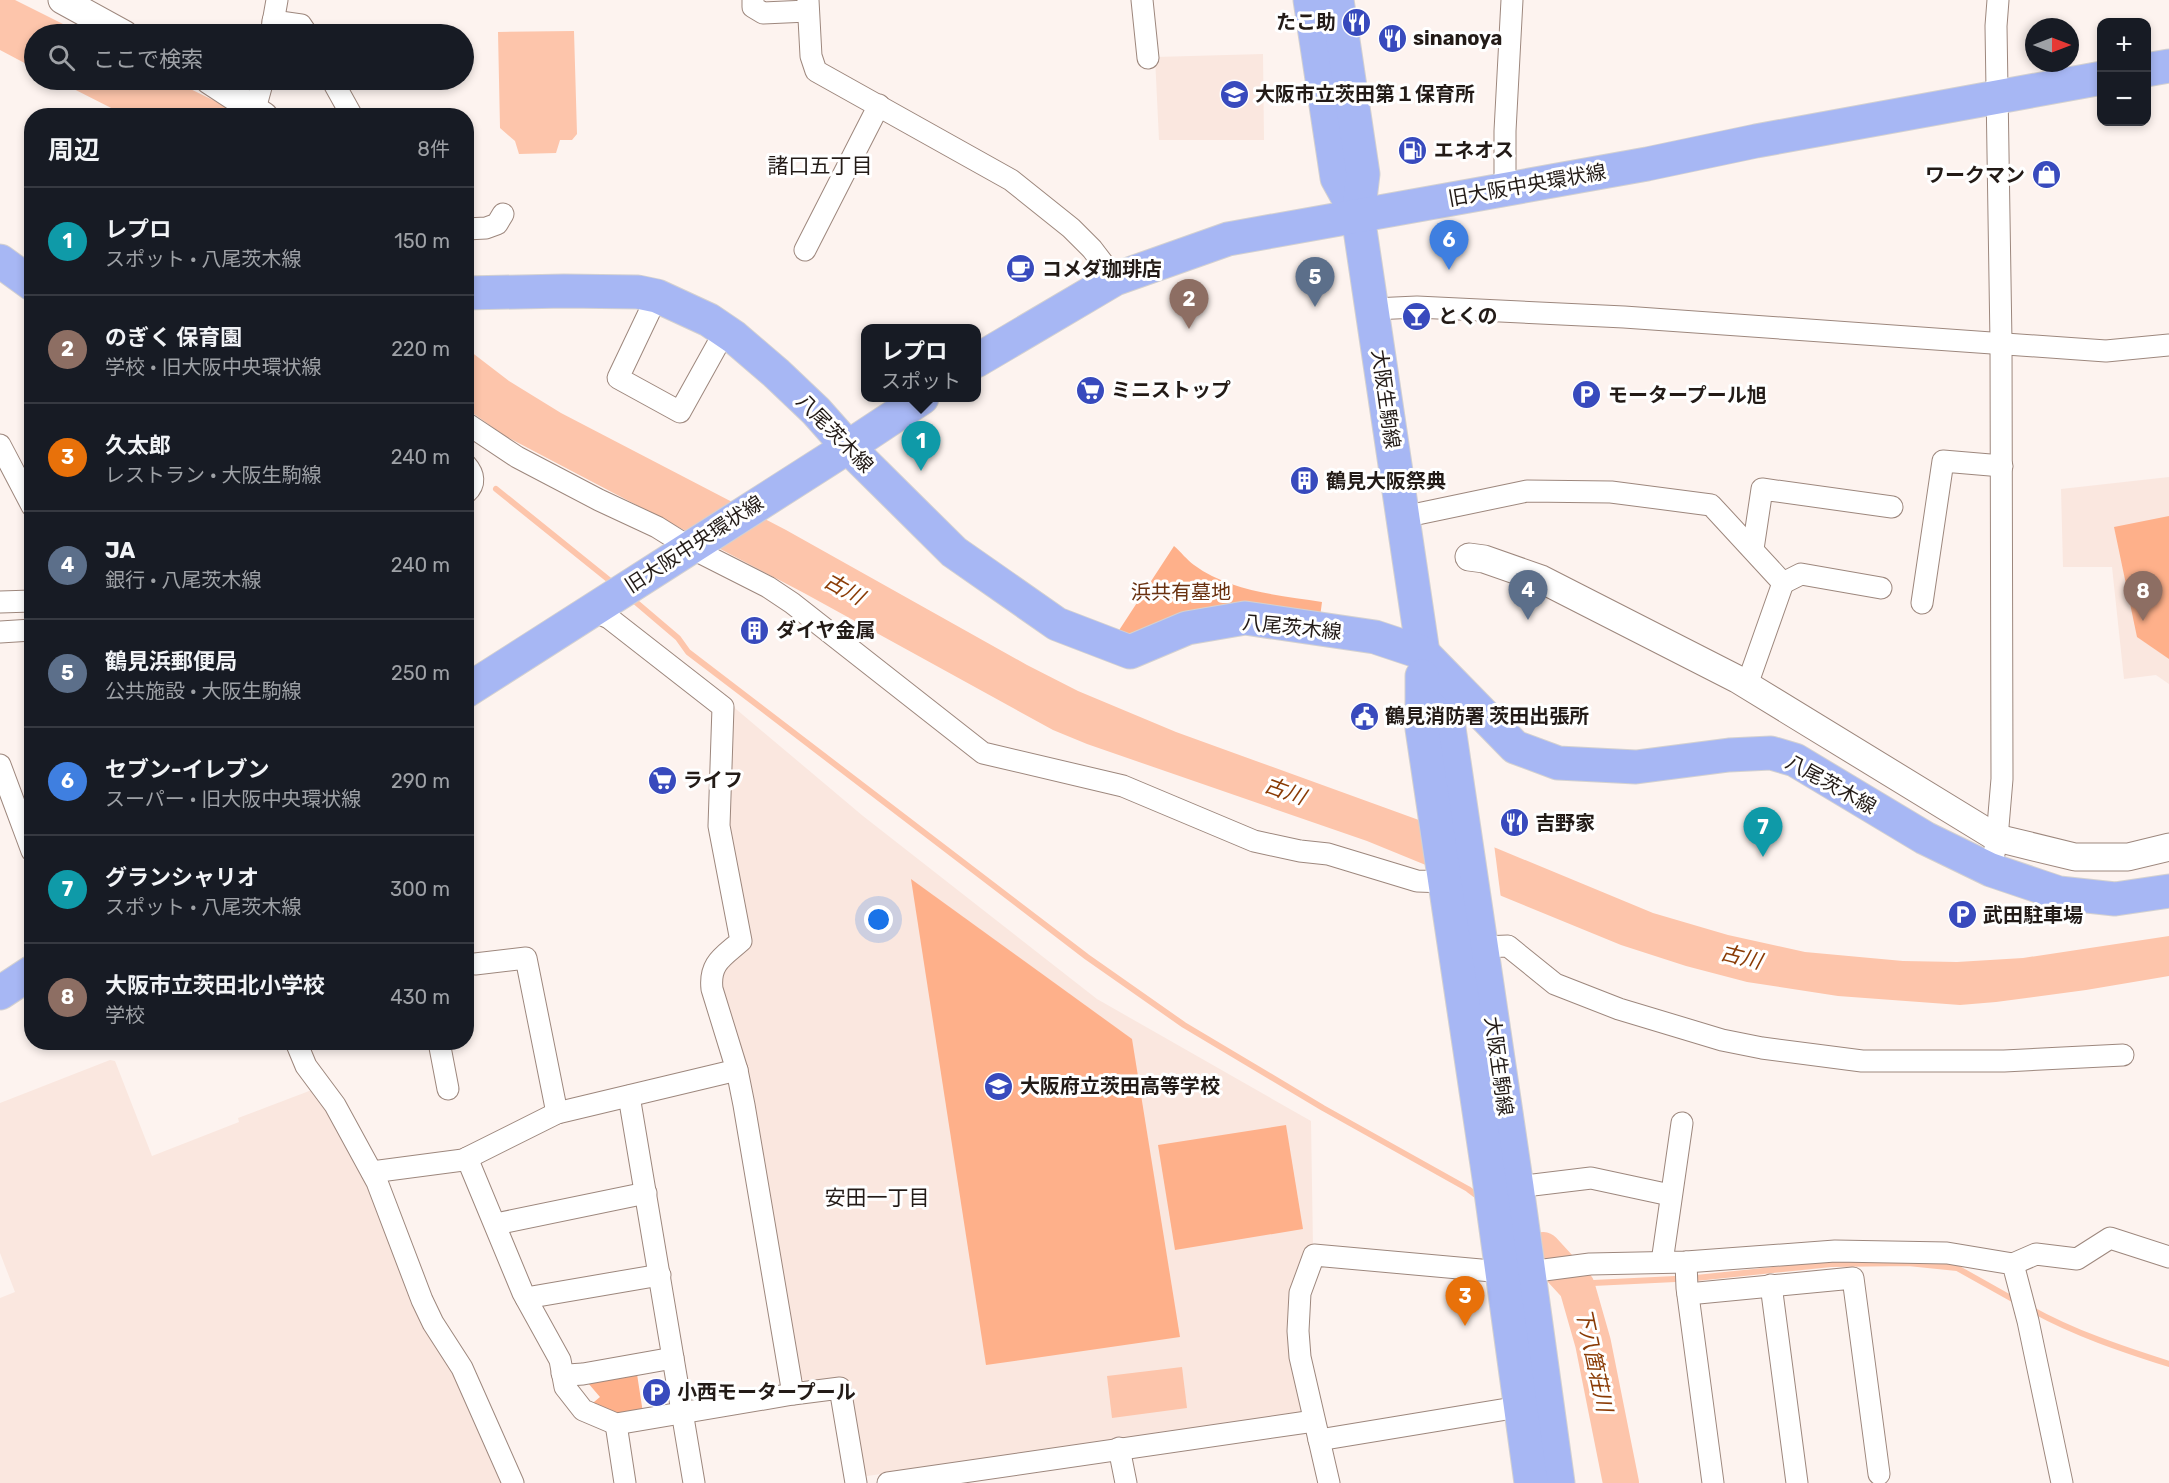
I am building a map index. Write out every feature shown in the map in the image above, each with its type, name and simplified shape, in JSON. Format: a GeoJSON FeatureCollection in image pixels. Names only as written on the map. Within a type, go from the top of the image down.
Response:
{"type":"FeatureCollection","features":[{"type":"Feature","properties":{"kind":"main road","name":"大阪生駒線"},"geometry":{"type":"LineString","coordinates":[[1310,0],[1337,178],[1358,216]]}},
{"type":"Feature","properties":{"kind":"main road","name":"大阪生駒線"},"geometry":{"type":"LineString","coordinates":[[1337,0],[1364,174],[1358,216],[1423,653],[1449,728],[1448,814],[1508,1189],[1530,1270],[1558,1483]]}},
{"type":"Feature","properties":{"kind":"main road"},"geometry":{"type":"LineString","coordinates":[[2151,69],[2169,66]]}},
{"type":"Feature","properties":{"kind":"main road","name":"旧大阪中央環状線"},"geometry":{"type":"LineString","coordinates":[[981,358],[1115,279],[1228,239],[1647,164],[1735,145],[2097,79]]}},
{"type":"Feature","properties":{"kind":"main road"},"geometry":{"type":"LineString","coordinates":[[0,261],[24,278]]}},
{"type":"Feature","properties":{"kind":"main road","name":"八尾茨木線"},"geometry":{"type":"LineString","coordinates":[[474,293],[638,292],[657,296],[709,320],[741,343],[792,388],[954,552],[1057,624],[1130,652],[1187,627],[1245,618],[1375,637],[1423,653],[1515,747],[1558,763],[1636,767],[1729,755],[1771,753],[1795,760],[1925,838],[1991,870],[2059,893],[2115,899],[2169,891]]}},
{"type":"Feature","properties":{"kind":"main road","name":"旧大阪中央環状線"},"geometry":{"type":"LineString","coordinates":[[474,685],[916,402]]}},
{"type":"Feature","properties":{"kind":"main road","name":"大阪生駒線"},"geometry":{"type":"LineString","coordinates":[[1460,888],[1482,947],[1508,1189],[1498,1237],[1530,1270],[1519,1407],[1531,1483]]}},
{"type":"Feature","properties":{"kind":"main road"},"geometry":{"type":"LineString","coordinates":[[0,993],[24,977]]}},
{"type":"Feature","properties":{"kind":"street"},"geometry":{"type":"LineString","coordinates":[[62,0],[106,24]]}},
{"type":"Feature","properties":{"kind":"street"},"geometry":{"type":"LineString","coordinates":[[273,24],[277,0]]}},
{"type":"Feature","properties":{"kind":"street"},"geometry":{"type":"LineString","coordinates":[[753,0],[753,7],[763,13],[808,6],[810,56],[816,71],[1011,180],[1071,228],[1092,249],[1115,279]]}},
{"type":"Feature","properties":{"kind":"street"},"geometry":{"type":"LineString","coordinates":[[1142,0],[1148,58]]}},
{"type":"Feature","properties":{"kind":"street"},"geometry":{"type":"LineString","coordinates":[[1505,188],[1505,130],[1512,0]]}},
{"type":"Feature","properties":{"kind":"street"},"geometry":{"type":"LineString","coordinates":[[1991,870],[1997,838],[2002,779],[2002,466],[1996,26],[1998,0]]}},
{"type":"Feature","properties":{"kind":"street"},"geometry":{"type":"LineString","coordinates":[[225,90],[254,108]]}},
{"type":"Feature","properties":{"kind":"street"},"geometry":{"type":"LineString","coordinates":[[260,108],[262,90]]}},
{"type":"Feature","properties":{"kind":"street"},"geometry":{"type":"LineString","coordinates":[[338,90],[348,108]]}},
{"type":"Feature","properties":{"kind":"street"},"geometry":{"type":"LineString","coordinates":[[805,250],[879,105]]}},
{"type":"Feature","properties":{"kind":"street"},"geometry":{"type":"LineString","coordinates":[[474,228],[486,228],[497,224],[503,214]]}},
{"type":"Feature","properties":{"kind":"street"},"geometry":{"type":"LineString","coordinates":[[657,296],[618,378],[680,412],[725,331]]}},
{"type":"Feature","properties":{"kind":"street"},"geometry":{"type":"LineString","coordinates":[[1373,309],[1417,307],[1624,317],[2106,351],[2169,345]]}},
{"type":"Feature","properties":{"kind":"street"},"geometry":{"type":"LineString","coordinates":[[474,428],[517,457],[598,500],[693,544],[768,587],[792,603],[983,753],[1123,786],[1254,841],[1300,851],[1328,854],[1417,880],[1460,888]]}},
{"type":"Feature","properties":{"kind":"street"},"geometry":{"type":"LineString","coordinates":[[0,445],[24,491]]}},
{"type":"Feature","properties":{"kind":"street"},"geometry":{"type":"LineString","coordinates":[[1922,603],[1943,461],[2002,466]]}},
{"type":"Feature","properties":{"kind":"street"},"geometry":{"type":"LineString","coordinates":[[1753,549],[1762,489],[1892,507]]}},
{"type":"Feature","properties":{"kind":"street"},"geometry":{"type":"LineString","coordinates":[[1403,517],[1527,490],[1611,492],[1711,505],[1783,582]]}},
{"type":"Feature","properties":{"kind":"street"},"geometry":{"type":"LineString","coordinates":[[1469,557],[1484,559],[1541,579],[1747,685],[1997,838],[2074,857],[2128,857],[2169,848]]}},
{"type":"Feature","properties":{"kind":"street"},"geometry":{"type":"LineString","coordinates":[[1747,685],[1783,582],[1801,574],[1881,588]]}},
{"type":"Feature","properties":{"kind":"street"},"geometry":{"type":"LineString","coordinates":[[0,602],[24,601]]}},
{"type":"Feature","properties":{"kind":"street"},"geometry":{"type":"LineString","coordinates":[[596,607],[723,707],[719,826],[741,941],[716,963],[711,983],[737,1070],[793,1395]]}},
{"type":"Feature","properties":{"kind":"street"},"geometry":{"type":"LineString","coordinates":[[0,632],[24,630]]}},
{"type":"Feature","properties":{"kind":"street"},"geometry":{"type":"LineString","coordinates":[[0,765],[7,807],[24,837]]}},
{"type":"Feature","properties":{"kind":"street"},"geometry":{"type":"LineString","coordinates":[[1482,947],[1508,946],[1556,984],[1619,1009],[1722,1041],[1762,1048],[1862,1061],[2004,1061],[2123,1055]]}},
{"type":"Feature","properties":{"kind":"street"},"geometry":{"type":"LineString","coordinates":[[475,964],[526,958],[557,1113]]}},
{"type":"Feature","properties":{"kind":"street"},"geometry":{"type":"LineString","coordinates":[[299,1050],[306,1066],[332,1100],[382,1192],[422,1300],[433,1323],[462,1368],[513,1483]]}},
{"type":"Feature","properties":{"kind":"street"},"geometry":{"type":"LineString","coordinates":[[441,1050],[448,1089]]}},
{"type":"Feature","properties":{"kind":"street"},"geometry":{"type":"LineString","coordinates":[[372,1172],[454,1163],[557,1113],[737,1070]]}},
{"type":"Feature","properties":{"kind":"street"},"geometry":{"type":"LineString","coordinates":[[629,1096],[694,1483]]}},
{"type":"Feature","properties":{"kind":"street"},"geometry":{"type":"LineString","coordinates":[[1662,1262],[1682,1123]]}},
{"type":"Feature","properties":{"kind":"street"},"geometry":{"type":"LineString","coordinates":[[467,1158],[526,1298],[560,1360],[565,1387],[583,1410],[616,1424],[840,1388],[856,1483]]}},
{"type":"Feature","properties":{"kind":"street"},"geometry":{"type":"LineString","coordinates":[[1508,1189],[1591,1178],[1670,1195]]}},
{"type":"Feature","properties":{"kind":"street"},"geometry":{"type":"LineString","coordinates":[[495,1224],[646,1192]]}},
{"type":"Feature","properties":{"kind":"street"},"geometry":{"type":"LineString","coordinates":[[1687,1278],[1835,1251],[1947,1253],[2013,1264],[2036,1254],[2077,1259],[2110,1238],[2169,1257]]}},
{"type":"Feature","properties":{"kind":"street"},"geometry":{"type":"LineString","coordinates":[[1329,1483],[1300,1357],[1297,1322],[1302,1287],[1314,1255],[1530,1270],[1662,1262],[1687,1278],[1772,1285],[1853,1278],[1880,1473]]}},
{"type":"Feature","properties":{"kind":"street"},"geometry":{"type":"LineString","coordinates":[[2013,1264],[2028,1321],[2062,1483]]}},
{"type":"Feature","properties":{"kind":"street"},"geometry":{"type":"LineString","coordinates":[[526,1298],[660,1275]]}},
{"type":"Feature","properties":{"kind":"street"},"geometry":{"type":"LineString","coordinates":[[1687,1278],[1713,1483]]}},
{"type":"Feature","properties":{"kind":"street"},"geometry":{"type":"LineString","coordinates":[[1772,1285],[1797,1483]]}},
{"type":"Feature","properties":{"kind":"street"},"geometry":{"type":"LineString","coordinates":[[562,1373],[579,1375],[673,1358]]}},
{"type":"Feature","properties":{"kind":"street"},"geometry":{"type":"LineString","coordinates":[[888,1483],[968,1477],[1119,1448],[1317,1431],[1519,1407]]}},
{"type":"Feature","properties":{"kind":"street"},"geometry":{"type":"LineString","coordinates":[[616,1424],[625,1483]]}},
{"type":"Feature","properties":{"kind":"street"},"geometry":{"type":"LineString","coordinates":[[1119,1448],[1126,1483]]}},
{"type":"Feature","properties":{"kind":"shaded area"},"geometry":{"type":"Polygon","coordinates":[[[1263,54],[1264,140],[1159,140],[1155,57],[1263,54]]]}},
{"type":"Feature","properties":{"kind":"shaded area"},"geometry":{"type":"Polygon","coordinates":[[[2169,477],[2169,684],[2156,675],[2124,679],[2112,567],[2063,567],[2061,489],[2169,477]]]}},
{"type":"Feature","properties":{"kind":"shaded area","name":"大阪府立茨田高等学校"},"geometry":{"type":"Polygon","coordinates":[[[730,704],[863,816],[1097,999],[1311,1121],[1313,1248],[1305,1265],[1306,1414],[867,1476],[858,1471],[842,1379],[806,1383],[798,1374],[721,993],[720,970],[748,945],[726,826],[730,704]]]}},
{"type":"Feature","properties":{"kind":"shaded area"},"geometry":{"type":"Polygon","coordinates":[[[110,1060],[115,1061],[152,1156],[239,1122],[238,1118],[317,1088],[357,1157],[502,1483],[0,1483],[0,1298],[15,1292],[0,1253],[0,1103],[110,1060]]]}},
{"type":"Feature","properties":{"kind":"green space"},"geometry":{"type":"Polygon","coordinates":[[[2169,516],[2169,659],[2137,637],[2114,527],[2169,516]]]}},
{"type":"Feature","properties":{"kind":"green space","name":"浜共有墓地"},"geometry":{"type":"Polygon","coordinates":[[[1174,546],[1194,565],[1208,574],[1239,587],[1322,602],[1320,617],[1114,638],[1174,546]]]}},
{"type":"Feature","properties":{"kind":"green space"},"geometry":{"type":"Polygon","coordinates":[[[911,879],[1132,1039],[1180,1337],[986,1365],[911,879]]]}},
{"type":"Feature","properties":{"kind":"green space"},"geometry":{"type":"Polygon","coordinates":[[[1286,1125],[1303,1229],[1175,1250],[1158,1145],[1286,1125]]]}},
{"type":"Feature","properties":{"kind":"green space"},"geometry":{"type":"Polygon","coordinates":[[[637,1374],[643,1413],[614,1418],[588,1407],[600,1397],[588,1383],[637,1374]]]}},
{"type":"Feature","properties":{"kind":"water"},"geometry":{"type":"Polygon","coordinates":[[[0,0],[15,0],[63,24],[24,24],[24,63],[0,50],[0,0]]]}},
{"type":"Feature","properties":{"kind":"water"},"geometry":{"type":"Polygon","coordinates":[[[574,31],[577,134],[572,140],[560,140],[556,153],[519,154],[515,141],[500,128],[498,32],[574,31]]]}},
{"type":"Feature","properties":{"kind":"water"},"geometry":{"type":"Polygon","coordinates":[[[76,90],[192,90],[227,108],[111,108],[76,90]]]}},
{"type":"Feature","properties":{"kind":"water","name":"古川"},"geometry":{"type":"Polygon","coordinates":[[[474,354],[509,381],[561,413],[786,530],[1027,665],[1078,691],[1176,732],[1496,848],[1653,913],[1728,935],[1805,952],[1903,961],[1957,962],[2023,958],[2169,936],[2169,976],[2086,990],[1960,1005],[1838,996],[1747,982],[1686,966],[1621,945],[1367,841],[1087,744],[1053,730],[804,593],[505,436],[474,414],[474,354]]]}},
{"type":"Feature","properties":{"kind":"water"},"geometry":{"type":"Polygon","coordinates":[[[1182,1367],[1187,1408],[1112,1418],[1107,1376],[1182,1367]]]}},
{"type":"Feature","properties":{"kind":"pier"},"geometry":{"type":"Polygon","coordinates":[[[1418,816],[1494,844],[1501,899],[1426,868],[1418,816]]]}},
{"type":"Feature","properties":{"kind":"waterway"},"geometry":{"type":"LineString","coordinates":[[496,489],[614,584]]}},
{"type":"Feature","properties":{"kind":"waterway"},"geometry":{"type":"LineString","coordinates":[[631,598],[678,638],[688,652],[1087,957],[1184,1025],[1480,1198]]}},
{"type":"Feature","properties":{"kind":"waterway","name":"下八箇荘川"},"geometry":{"type":"LineString","coordinates":[[1543,1250],[1577,1287],[1593,1343],[1621,1483]]}},
{"type":"Feature","properties":{"kind":"waterway"},"geometry":{"type":"LineString","coordinates":[[1577,1287],[1593,1283],[1696,1278],[1831,1264],[1908,1263],[1957,1268],[2016,1301]]}},
{"type":"Feature","properties":{"kind":"waterway"},"geometry":{"type":"LineString","coordinates":[[2031,1309],[2081,1333],[2169,1364]]}},
{"type":"Feature","properties":{"kind":"place","name":"たこ助"},"geometry":{"type":"Point","coordinates":[1357,22]}},
{"type":"Feature","properties":{"kind":"place","name":"sinanoya"},"geometry":{"type":"Point","coordinates":[1392,38]}},
{"type":"Feature","properties":{"kind":"place","name":"大阪市立茨田第１保育所"},"geometry":{"type":"Point","coordinates":[1234,94]}},
{"type":"Feature","properties":{"kind":"place","name":"エネオス"},"geometry":{"type":"Point","coordinates":[1413,150]}},
{"type":"Feature","properties":{"kind":"place","name":"ワークマン"},"geometry":{"type":"Point","coordinates":[2046,175]}},
{"type":"Feature","properties":{"kind":"place","name":"コメダ珈琲店"},"geometry":{"type":"Point","coordinates":[1021,269]}},
{"type":"Feature","properties":{"kind":"place","name":"セブン-イレブン"},"geometry":{"type":"Point","coordinates":[1449,270]}},
{"type":"Feature","properties":{"kind":"place","name":"鶴見浜郵便局"},"geometry":{"type":"Point","coordinates":[1315,307]}},
{"type":"Feature","properties":{"kind":"place","name":"とくの"},"geometry":{"type":"Point","coordinates":[1417,316]}},
{"type":"Feature","properties":{"kind":"place","name":"のぎく 保育園"},"geometry":{"type":"Point","coordinates":[1189,329]}},
{"type":"Feature","properties":{"kind":"place","name":"ミニストップ"},"geometry":{"type":"Point","coordinates":[1090,390]}},
{"type":"Feature","properties":{"kind":"place","name":"モータープール旭"},"geometry":{"type":"Point","coordinates":[1587,395]}},
{"type":"Feature","properties":{"kind":"place","name":"レプロ"},"geometry":{"type":"Point","coordinates":[921,471]}},
{"type":"Feature","properties":{"kind":"place","name":"鶴見大阪祭典"},"geometry":{"type":"Point","coordinates":[1305,481]}},
{"type":"Feature","properties":{"kind":"place","name":"JA"},"geometry":{"type":"Point","coordinates":[1528,620]}},
{"type":"Feature","properties":{"kind":"place","name":"大阪市立茨田北小学校"},"geometry":{"type":"Point","coordinates":[2143,621]}},
{"type":"Feature","properties":{"kind":"place","name":"ダイヤ金属"},"geometry":{"type":"Point","coordinates":[755,630]}},
{"type":"Feature","properties":{"kind":"place","name":"鶴見消防署 茨田出張所"},"geometry":{"type":"Point","coordinates":[1364,716]}},
{"type":"Feature","properties":{"kind":"place","name":"ライフ"},"geometry":{"type":"Point","coordinates":[662,780]}},
{"type":"Feature","properties":{"kind":"place","name":"吉野家"},"geometry":{"type":"Point","coordinates":[1514,823]}},
{"type":"Feature","properties":{"kind":"place","name":"グランシャリオ"},"geometry":{"type":"Point","coordinates":[1763,857]}},
{"type":"Feature","properties":{"kind":"place","name":"武田駐車場"},"geometry":{"type":"Point","coordinates":[1962,915]}},
{"type":"Feature","properties":{"kind":"place","name":"大阪府立茨田高等学校"},"geometry":{"type":"Point","coordinates":[999,1086]}},
{"type":"Feature","properties":{"kind":"place","name":"久太郎"},"geometry":{"type":"Point","coordinates":[1465,1326]}},
{"type":"Feature","properties":{"kind":"place","name":"小西モータープール"},"geometry":{"type":"Point","coordinates":[656,1392]}},
{"type":"Feature","properties":{"kind":"district","name":"諸口五丁目"},"geometry":{"type":"Point","coordinates":[820,166]}},
{"type":"Feature","properties":{"kind":"district","name":"安田一丁目"},"geometry":{"type":"Point","coordinates":[877,1198]}}]}
